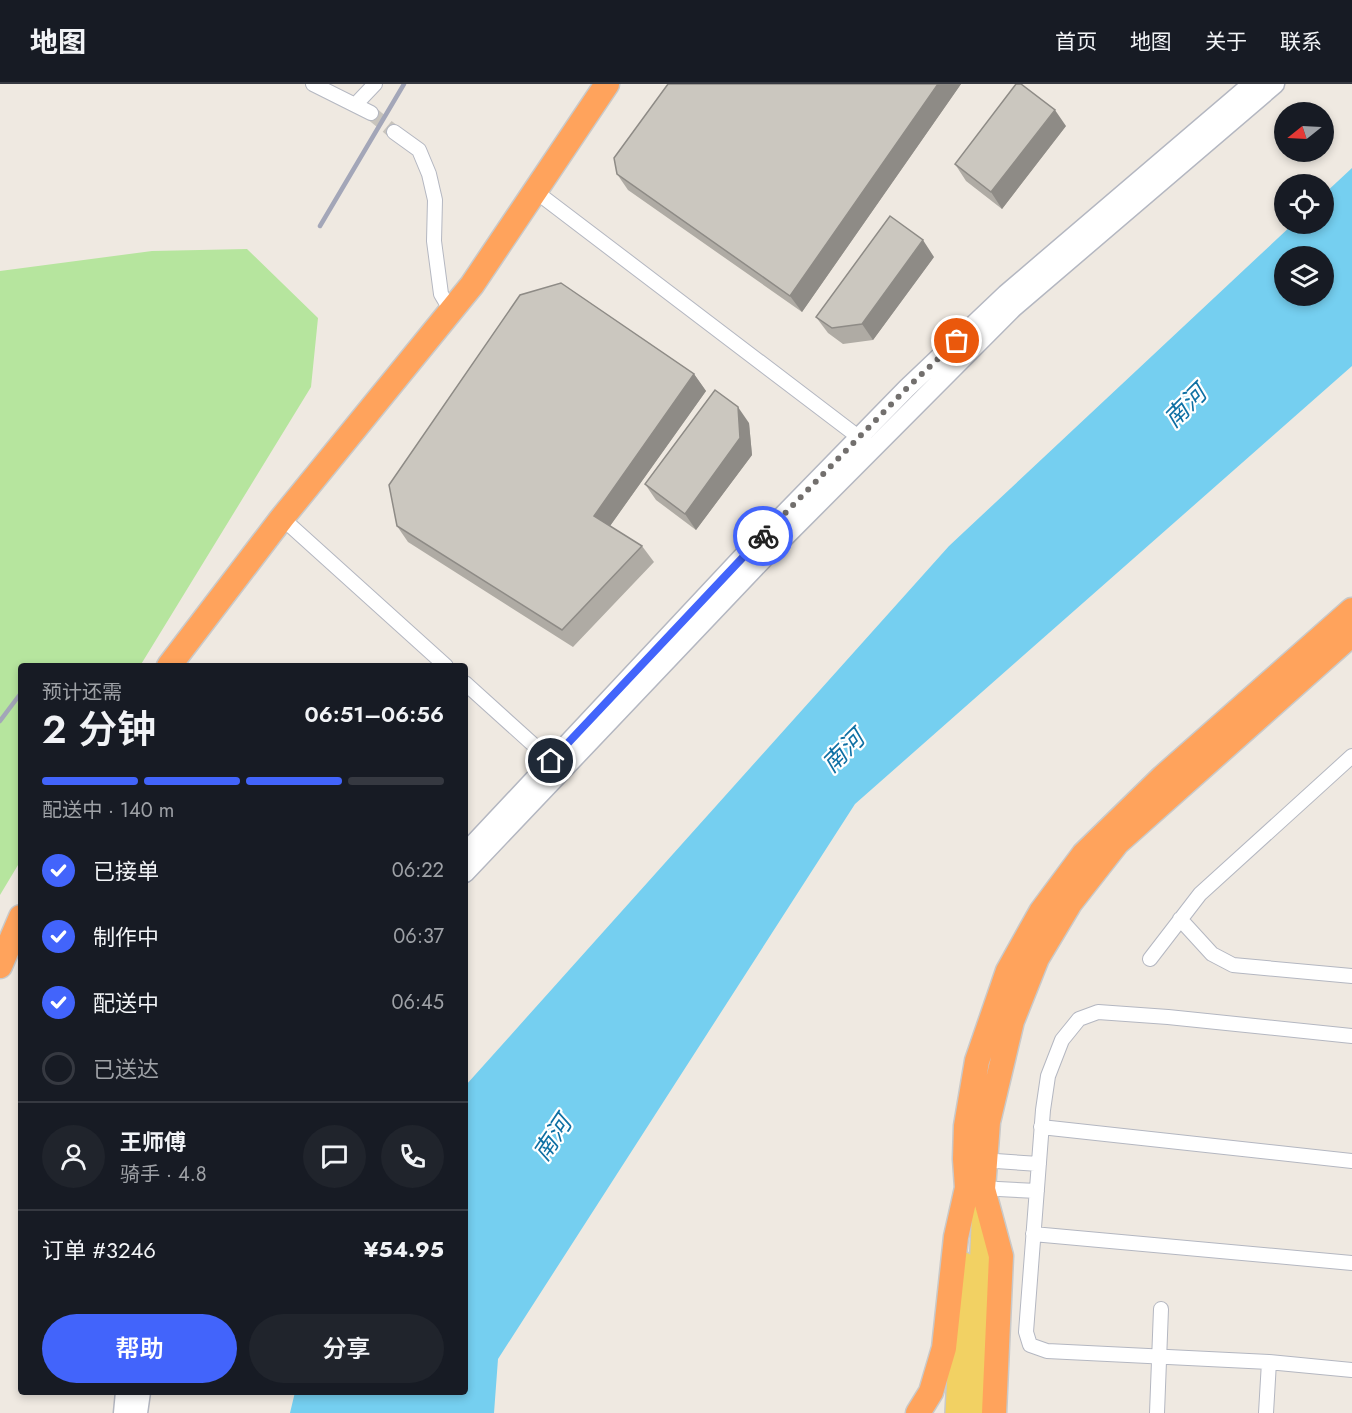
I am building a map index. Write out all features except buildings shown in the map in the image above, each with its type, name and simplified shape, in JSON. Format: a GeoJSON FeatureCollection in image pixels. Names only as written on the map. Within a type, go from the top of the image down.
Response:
{"type":"FeatureCollection","features":[{"type":"Feature","properties":{"kind":"highway"},"geometry":{"type":"LineString","coordinates":[[171,663],[212,608],[479,296],[607,84]]}},
{"type":"Feature","properties":{"kind":"highway"},"geometry":{"type":"LineString","coordinates":[[287,522],[472,285],[624,84]]}},
{"type":"Feature","properties":{"kind":"highway"},"geometry":{"type":"LineString","coordinates":[[994,1413],[1001,1256],[975,1188],[975,1160],[966,1126],[977,1061],[1008,971],[1041,912],[1084,854],[1163,777],[1352,610]]}},
{"type":"Feature","properties":{"kind":"highway"},"geometry":{"type":"LineString","coordinates":[[975,1160],[988,1122],[1011,1021],[1037,958],[1070,903],[1117,843],[1352,634]]}},
{"type":"Feature","properties":{"kind":"highway"},"geometry":{"type":"LineString","coordinates":[[0,966],[18,924]]}},
{"type":"Feature","properties":{"kind":"highway"},"geometry":{"type":"LineString","coordinates":[[918,1413],[931,1392],[944,1348],[956,1237],[975,1188]]}},
{"type":"Feature","properties":{"kind":"main road"},"geometry":{"type":"LineString","coordinates":[[956,1413],[975,1188]]}},
{"type":"Feature","properties":{"kind":"main road"},"geometry":{"type":"LineString","coordinates":[[974,1413],[975,1188]]}},
{"type":"Feature","properties":{"kind":"street"},"geometry":{"type":"LineString","coordinates":[[313,84],[371,113]]}},
{"type":"Feature","properties":{"kind":"street"},"geometry":{"type":"LineString","coordinates":[[355,105],[375,84]]}},
{"type":"Feature","properties":{"kind":"street"},"geometry":{"type":"LineString","coordinates":[[468,849],[557,766],[768,554],[866,443],[907,388],[1006,294],[1252,84]]}},
{"type":"Feature","properties":{"kind":"street"},"geometry":{"type":"LineString","coordinates":[[866,443],[1013,308],[1275,84]]}},
{"type":"Feature","properties":{"kind":"street"},"geometry":{"type":"LineString","coordinates":[[394,132],[419,150],[429,174],[435,200],[434,241],[441,294],[451,311]]}},
{"type":"Feature","properties":{"kind":"street"},"geometry":{"type":"LineString","coordinates":[[540,195],[866,443]]}},
{"type":"Feature","properties":{"kind":"street"},"geometry":{"type":"LineString","coordinates":[[287,522],[443,663]]}},
{"type":"Feature","properties":{"kind":"street"},"geometry":{"type":"LineString","coordinates":[[468,686],[557,766]]}},
{"type":"Feature","properties":{"kind":"street"},"geometry":{"type":"LineString","coordinates":[[1150,959],[1200,894],[1352,756]]}},
{"type":"Feature","properties":{"kind":"street"},"geometry":{"type":"LineString","coordinates":[[468,870],[557,766]]}},
{"type":"Feature","properties":{"kind":"street"},"geometry":{"type":"LineString","coordinates":[[1180,919],[1212,954],[1233,965],[1352,976]]}},
{"type":"Feature","properties":{"kind":"street"},"geometry":{"type":"LineString","coordinates":[[1352,1036],[1098,1012],[1079,1019],[1062,1040],[1048,1076],[1041,1127],[1026,1332],[1030,1345],[1047,1351],[1269,1362],[1352,1370]]}},
{"type":"Feature","properties":{"kind":"street"},"geometry":{"type":"LineString","coordinates":[[1041,1127],[1352,1161]]}},
{"type":"Feature","properties":{"kind":"street"},"geometry":{"type":"LineString","coordinates":[[975,1160],[1039,1164]]}},
{"type":"Feature","properties":{"kind":"street"},"geometry":{"type":"LineString","coordinates":[[975,1188],[1037,1191]]}},
{"type":"Feature","properties":{"kind":"street"},"geometry":{"type":"LineString","coordinates":[[1034,1234],[1352,1263]]}},
{"type":"Feature","properties":{"kind":"street"},"geometry":{"type":"LineString","coordinates":[[1157,1413],[1161,1308]]}},
{"type":"Feature","properties":{"kind":"street"},"geometry":{"type":"LineString","coordinates":[[1266,1413],[1269,1362]]}},
{"type":"Feature","properties":{"kind":"street"},"geometry":{"type":"LineString","coordinates":[[123,1413],[125,1395]]}},
{"type":"Feature","properties":{"kind":"street"},"geometry":{"type":"LineString","coordinates":[[138,1413],[141,1395]]}},
{"type":"Feature","properties":{"kind":"green space"},"geometry":{"type":"Polygon","coordinates":[[[247,249],[318,318],[311,387],[142,663],[18,663],[18,865],[0,895],[0,271],[152,251],[247,249]]]}},
{"type":"Feature","properties":{"kind":"water","name":"南河"},"geometry":{"type":"Polygon","coordinates":[[[1352,168],[1352,366],[855,804],[498,1359],[494,1413],[290,1413],[294,1395],[468,1395],[468,1083],[949,546],[1282,234],[1334,234],[1334,185],[1352,168]]]}},
{"type":"Feature","properties":{"kind":"tunnel"},"geometry":{"type":"LineString","coordinates":[[371,113],[394,132]]}},
{"type":"Feature","properties":{"kind":"railway"},"geometry":{"type":"LineString","coordinates":[[320,226],[404,84]]}},
{"type":"Feature","properties":{"kind":"railway"},"geometry":{"type":"LineString","coordinates":[[0,721],[18,697]]}},
{"type":"Feature","properties":{"kind":"way so far"},"geometry":{"type":"LineString","coordinates":[[763,536],[907,388],[957,341]]}},
{"type":"Feature","properties":{"kind":"route"},"geometry":{"type":"LineString","coordinates":[[551,761],[763,536]]}}]}
